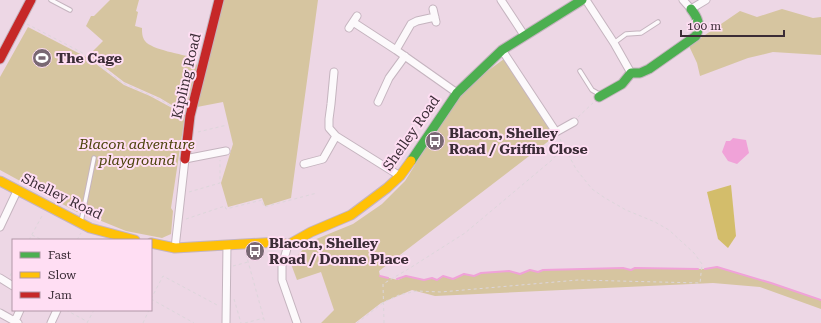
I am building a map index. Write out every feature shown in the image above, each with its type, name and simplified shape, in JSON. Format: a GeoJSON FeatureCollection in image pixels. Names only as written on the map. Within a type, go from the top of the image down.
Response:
{"type":"FeatureCollection","features":[{"type":"Feature","properties":{"kind":"street"},"geometry":{"type":"LineString","coordinates":[[0,59],[31,0]]}},
{"type":"Feature","properties":{"kind":"street","name":"Kipling Road"},"geometry":{"type":"LineString","coordinates":[[175,248],[190,116],[218,0]]}},
{"type":"Feature","properties":{"kind":"street"},"geometry":{"type":"LineString","coordinates":[[501,0],[524,35]]}},
{"type":"Feature","properties":{"kind":"street","name":"Shelley Road"},"geometry":{"type":"LineString","coordinates":[[288,245],[311,232],[351,215],[376,198],[400,176],[430,134],[456,93],[502,50],[582,0]]}},
{"type":"Feature","properties":{"kind":"street"},"geometry":{"type":"LineString","coordinates":[[586,0],[614,43],[631,73]]}},
{"type":"Feature","properties":{"kind":"street"},"geometry":{"type":"LineString","coordinates":[[631,73],[640,73],[649,70],[696,36],[699,28],[699,19],[683,0]]}},
{"type":"Feature","properties":{"kind":"street"},"geometry":{"type":"LineString","coordinates":[[691,9],[706,0]]}},
{"type":"Feature","properties":{"kind":"street"},"geometry":{"type":"LineString","coordinates":[[396,50],[411,24],[417,21],[436,19],[433,9]]}},
{"type":"Feature","properties":{"kind":"street"},"geometry":{"type":"LineString","coordinates":[[353,22],[405,56],[456,93]]}},
{"type":"Feature","properties":{"kind":"street"},"geometry":{"type":"LineString","coordinates":[[502,50],[556,132],[574,122]]}},
{"type":"Feature","properties":{"kind":"street"},"geometry":{"type":"LineString","coordinates":[[378,97],[389,78],[405,56]]}},
{"type":"Feature","properties":{"kind":"street"},"geometry":{"type":"LineString","coordinates":[[600,97],[622,84],[631,73]]}},
{"type":"Feature","properties":{"kind":"street"},"geometry":{"type":"LineString","coordinates":[[336,76],[329,128],[336,136],[400,176]]}},
{"type":"Feature","properties":{"kind":"street"},"geometry":{"type":"LineString","coordinates":[[306,161],[323,159],[336,136]]}},
{"type":"Feature","properties":{"kind":"street"},"geometry":{"type":"LineString","coordinates":[[185,159],[218,151],[226,151]]}},
{"type":"Feature","properties":{"kind":"street","name":"Shelley Road"},"geometry":{"type":"LineString","coordinates":[[0,181],[81,224],[90,228],[130,239]]}},
{"type":"Feature","properties":{"kind":"street"},"geometry":{"type":"LineString","coordinates":[[0,227],[17,191]]}},
{"type":"Feature","properties":{"kind":"street"},"geometry":{"type":"LineString","coordinates":[[152,243],[175,248],[279,242],[288,245],[282,266],[282,280],[297,323]]}},
{"type":"Feature","properties":{"kind":"street"},"geometry":{"type":"LineString","coordinates":[[226,323],[227,245]]}},
{"type":"Feature","properties":{"kind":"street"},"geometry":{"type":"LineString","coordinates":[[0,278],[12,285]]}},
{"type":"Feature","properties":{"kind":"street"},"geometry":{"type":"LineString","coordinates":[[0,313],[16,322],[20,311]]}},
{"type":"Feature","properties":{"kind":"street"},"geometry":{"type":"LineString","coordinates":[[51,323],[57,311]]}},
{"type":"Feature","properties":{"kind":"lane"},"geometry":{"type":"LineString","coordinates":[[52,0],[70,10]]}},
{"type":"Feature","properties":{"kind":"lane"},"geometry":{"type":"LineString","coordinates":[[614,43],[626,34],[641,33],[658,22]]}},
{"type":"Feature","properties":{"kind":"lane"},"geometry":{"type":"LineString","coordinates":[[580,71],[592,90],[600,97]]}},
{"type":"Feature","properties":{"kind":"lane"},"geometry":{"type":"LineString","coordinates":[[81,224],[94,158]]}},
{"type":"Feature","properties":{"kind":"path"},"geometry":{"type":"LineString","coordinates":[[20,21],[81,52],[123,83],[147,93],[190,116]]}},
{"type":"Feature","properties":{"kind":"path"},"geometry":{"type":"LineString","coordinates":[[574,122],[600,97]]}},
{"type":"Feature","properties":{"kind":"path"},"geometry":{"type":"LineString","coordinates":[[188,134],[227,125]]}},
{"type":"Feature","properties":{"kind":"path"},"geometry":{"type":"LineString","coordinates":[[357,323],[384,302],[399,295],[417,291],[441,292],[578,280],[700,283],[702,264],[694,253],[669,230],[655,222],[626,210],[592,189],[580,174],[556,132]]}},
{"type":"Feature","properties":{"kind":"path"},"geometry":{"type":"LineString","coordinates":[[384,323],[383,284],[465,233],[552,160],[564,147]]}},
{"type":"Feature","properties":{"kind":"path"},"geometry":{"type":"LineString","coordinates":[[181,195],[220,183],[220,160],[218,151]]}},
{"type":"Feature","properties":{"kind":"path"},"geometry":{"type":"LineString","coordinates":[[178,222],[225,206],[226,209],[262,200],[264,207],[317,193]]}},
{"type":"Feature","properties":{"kind":"path"},"geometry":{"type":"LineString","coordinates":[[30,239],[47,206]]}},
{"type":"Feature","properties":{"kind":"path"},"geometry":{"type":"LineString","coordinates":[[32,234],[40,239]]}},
{"type":"Feature","properties":{"kind":"path"},"geometry":{"type":"LineString","coordinates":[[244,245],[265,323]]}},
{"type":"Feature","properties":{"kind":"path"},"geometry":{"type":"LineString","coordinates":[[227,267],[248,262]]}},
{"type":"Feature","properties":{"kind":"path"},"geometry":{"type":"LineString","coordinates":[[152,297],[163,276],[226,310]]}},
{"type":"Feature","properties":{"kind":"path"},"geometry":{"type":"LineString","coordinates":[[152,304],[154,301],[194,323]]}},
{"type":"Feature","properties":{"kind":"path"},"geometry":{"type":"LineString","coordinates":[[68,311],[88,323],[94,311]]}},
{"type":"Feature","properties":{"kind":"path"},"geometry":{"type":"LineString","coordinates":[[143,323],[149,311]]}},
{"type":"Feature","properties":{"kind":"path"},"geometry":{"type":"LineString","coordinates":[[245,323],[264,318]]}},
{"type":"Feature","properties":{"kind":"green space"},"geometry":{"type":"Polygon","coordinates":[[[110,0],[139,0],[136,11],[138,12],[135,26],[142,28],[145,41],[154,47],[194,58],[197,66],[185,113],[160,98],[124,82],[89,55],[103,41],[86,26],[91,16],[94,16],[110,0]]]}},
{"type":"Feature","properties":{"kind":"green space"},"geometry":{"type":"Polygon","coordinates":[[[223,0],[318,0],[291,198],[265,206],[262,198],[228,207],[221,183],[233,144],[223,102],[197,107],[223,0]]]}},
{"type":"Feature","properties":{"kind":"green space"},"geometry":{"type":"Polygon","coordinates":[[[782,9],[813,18],[821,17],[821,55],[773,52],[748,58],[700,76],[697,63],[689,46],[740,11],[757,17],[782,9]]]}},
{"type":"Feature","properties":{"kind":"green space","name":"Blacon adventure playground"},"geometry":{"type":"Polygon","coordinates":[[[28,27],[88,58],[124,85],[150,96],[185,115],[171,208],[173,211],[171,234],[162,238],[126,231],[89,216],[80,209],[77,212],[0,170],[0,77],[28,27]]]}},
{"type":"Feature","properties":{"kind":"green space"},"geometry":{"type":"Polygon","coordinates":[[[504,59],[551,129],[546,135],[550,140],[379,271],[380,276],[398,280],[406,276],[424,280],[432,278],[437,280],[443,276],[453,279],[464,274],[474,276],[481,273],[509,271],[520,274],[530,270],[538,272],[543,270],[623,268],[631,270],[635,268],[705,269],[717,267],[821,300],[821,309],[760,287],[713,283],[435,296],[412,290],[381,303],[355,323],[321,323],[334,310],[321,272],[297,280],[291,264],[309,242],[353,224],[382,204],[405,181],[459,95],[482,75],[504,59]]]}},
{"type":"Feature","properties":{"kind":"shaded area"},"geometry":{"type":"Polygon","coordinates":[[[733,138],[746,140],[749,153],[737,164],[728,161],[722,152],[726,141],[730,141],[733,138]]]}},
{"type":"Feature","properties":{"kind":"shaded area"},"geometry":{"type":"Polygon","coordinates":[[[731,185],[736,236],[728,248],[718,239],[707,192],[731,185]]]}},
{"type":"Feature","properties":{"kind":"waterway"},"geometry":{"type":"LineString","coordinates":[[705,269],[717,267],[821,300]]}},
{"type":"Feature","properties":{"kind":"waterway"},"geometry":{"type":"LineString","coordinates":[[397,279],[406,276],[424,280],[432,278],[437,280],[443,276],[453,279],[464,274],[474,276],[481,273],[509,271],[520,274],[530,270],[538,272],[543,270],[623,268],[631,270],[635,268],[698,269]]}},
{"type":"Feature","properties":{"kind":"waterway"},"geometry":{"type":"LineString","coordinates":[[380,276],[388,278]]}},
{"type":"Feature","properties":{"kind":"traffic: fast"},"geometry":{"type":"LineString","coordinates":[[411,161],[457,93],[502,50],[582,0]]}},
{"type":"Feature","properties":{"kind":"traffic: fast"},"geometry":{"type":"LineString","coordinates":[[599,97],[622,84],[631,73],[640,73],[649,69],[696,36],[698,22],[691,9]]}},
{"type":"Feature","properties":{"kind":"traffic: slow"},"geometry":{"type":"LineString","coordinates":[[152,243],[175,248],[279,242],[288,245],[311,232],[351,215],[387,188],[400,176],[411,161]]}},
{"type":"Feature","properties":{"kind":"traffic: slow"},"geometry":{"type":"LineString","coordinates":[[0,181],[90,228],[131,239]]}},
{"type":"Feature","properties":{"kind":"traffic: jam"},"geometry":{"type":"LineString","coordinates":[[0,59],[31,0]]}},
{"type":"Feature","properties":{"kind":"traffic: jam"},"geometry":{"type":"LineString","coordinates":[[185,159],[190,116],[219,0]]}},
{"type":"Feature","properties":{"kind":"place","name":"The Cage"},"geometry":{"type":"Point","coordinates":[42,58]}},
{"type":"Feature","properties":{"kind":"place","name":"Blacon, Shelley Road / Griffin Close"},"geometry":{"type":"Point","coordinates":[435,141]}},
{"type":"Feature","properties":{"kind":"place","name":"Blacon, Shelley Road / Donne Place"},"geometry":{"type":"Point","coordinates":[255,251]}}]}
